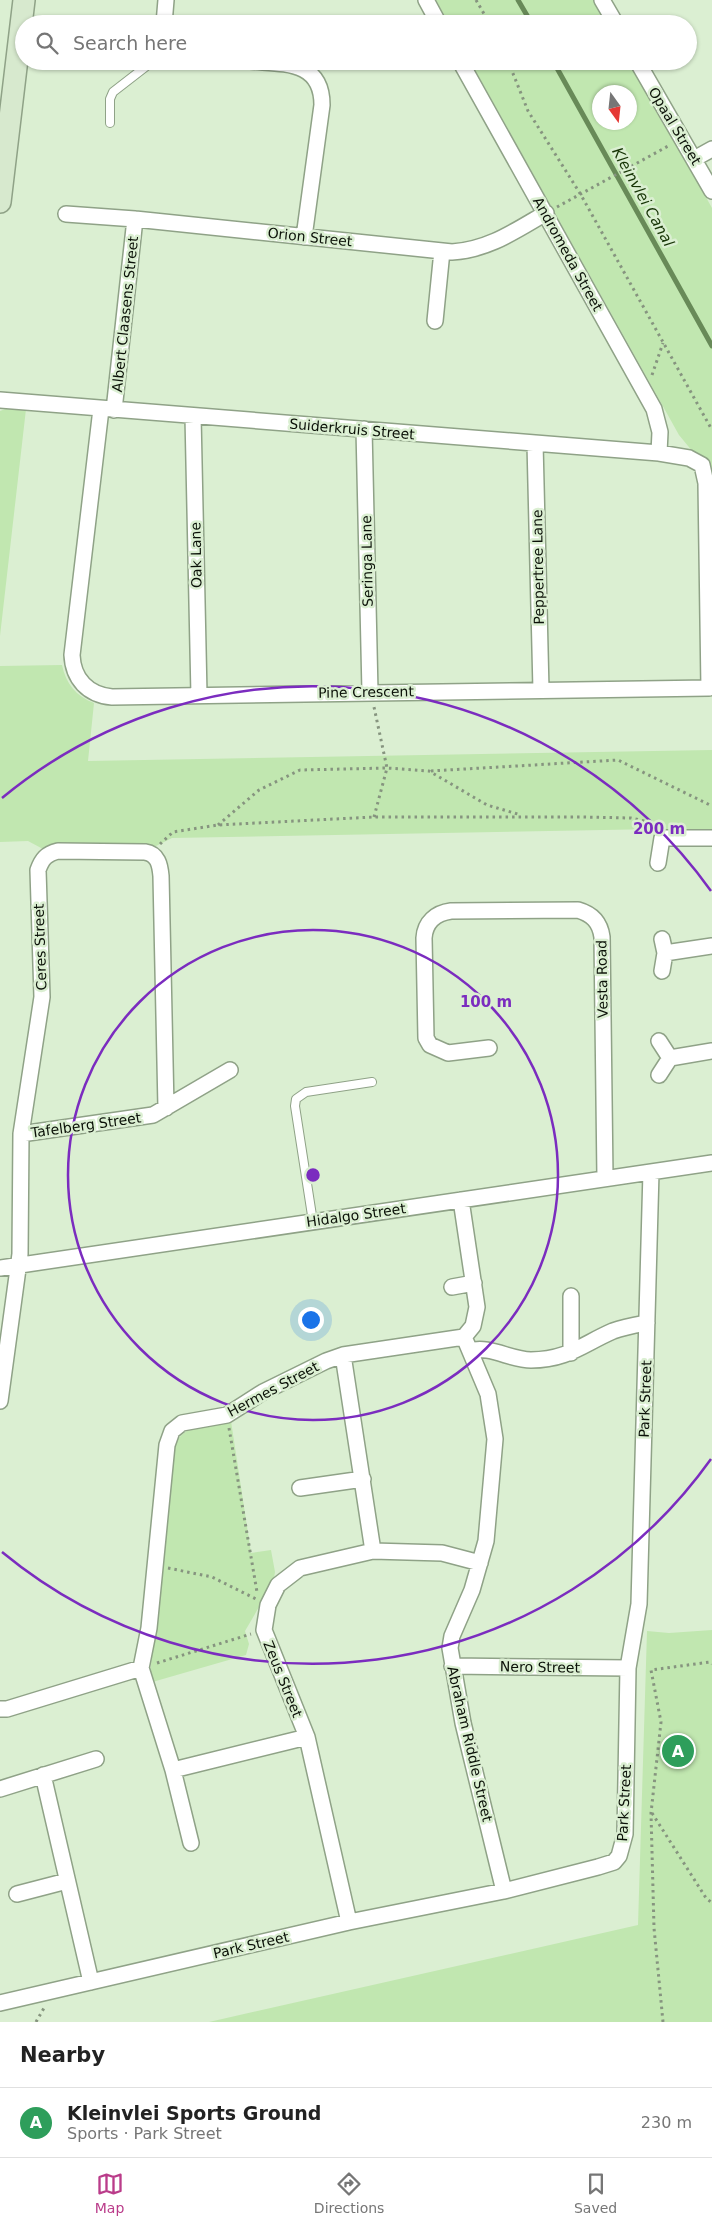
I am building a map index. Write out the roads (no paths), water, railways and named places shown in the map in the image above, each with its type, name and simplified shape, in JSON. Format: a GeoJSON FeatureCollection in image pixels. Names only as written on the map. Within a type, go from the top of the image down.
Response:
{"type":"FeatureCollection","features":[{"type":"Feature","properties":{"kind":"street"},"geometry":{"type":"LineString","coordinates":[[22,15],[24,0]]}},
{"type":"Feature","properties":{"kind":"street"},"geometry":{"type":"LineString","coordinates":[[165,15],[166,0]]}},
{"type":"Feature","properties":{"kind":"street"},"geometry":{"type":"LineString","coordinates":[[426,0],[435,15]]}},
{"type":"Feature","properties":{"kind":"street"},"geometry":{"type":"LineString","coordinates":[[602,0],[611,15]]}},
{"type":"Feature","properties":{"kind":"street"},"geometry":{"type":"LineString","coordinates":[[0,202],[16,70]]}},
{"type":"Feature","properties":{"kind":"street"},"geometry":{"type":"LineString","coordinates":[[304,236],[322,104],[319,86],[314,78],[305,70]]}},
{"type":"Feature","properties":{"kind":"street","name":"Andromeda Street"},"geometry":{"type":"LineString","coordinates":[[465,70],[654,409],[660,432],[659,452]]}},
{"type":"Feature","properties":{"kind":"street","name":"Opaal Street"},"geometry":{"type":"LineString","coordinates":[[642,70],[680,139],[712,191]]}},
{"type":"Feature","properties":{"kind":"street"},"geometry":{"type":"LineString","coordinates":[[694,159],[712,149]]}},
{"type":"Feature","properties":{"kind":"street","name":"Orion Street"},"geometry":{"type":"LineString","coordinates":[[66,214],[135,218],[442,251],[468,251],[488,246],[546,213]]}},
{"type":"Feature","properties":{"kind":"street","name":"Albert Claasens Street"},"geometry":{"type":"LineString","coordinates":[[107,409],[135,218]]}},
{"type":"Feature","properties":{"kind":"street"},"geometry":{"type":"LineString","coordinates":[[435,321],[442,251]]}},
{"type":"Feature","properties":{"kind":"street","name":"Suiderkruis Street"},"geometry":{"type":"LineString","coordinates":[[0,400],[535,444],[659,452],[689,458],[702,465]]}},
{"type":"Feature","properties":{"kind":"street","name":"Pine Crescent"},"geometry":{"type":"LineString","coordinates":[[107,409],[72,655],[75,671],[84,685],[104,697],[711,688],[706,483],[702,465]]}},
{"type":"Feature","properties":{"kind":"street","name":"Oak Lane"},"geometry":{"type":"LineString","coordinates":[[194,416],[199,695]]}},
{"type":"Feature","properties":{"kind":"street","name":"Seringa Lane"},"geometry":{"type":"LineString","coordinates":[[364,429],[370,692]]}},
{"type":"Feature","properties":{"kind":"street","name":"Peppertree Lane"},"geometry":{"type":"LineString","coordinates":[[535,444],[541,690]]}},
{"type":"Feature","properties":{"kind":"street"},"geometry":{"type":"LineString","coordinates":[[658,863],[662,838],[712,838]]}},
{"type":"Feature","properties":{"kind":"street","name":"Ceres Street"},"geometry":{"type":"LineString","coordinates":[[0,1401],[20,1254],[20,1134],[42,997],[38,874],[43,858],[58,851],[150,853],[159,863],[161,876],[166,1108]]}},
{"type":"Feature","properties":{"kind":"street","name":"Vesta Road"},"geometry":{"type":"LineString","coordinates":[[489,1048],[448,1053],[430,1045],[426,1038],[424,938],[432,919],[451,911],[578,910],[590,915],[599,925],[602,937],[605,1178]]}},
{"type":"Feature","properties":{"kind":"street"},"geometry":{"type":"LineString","coordinates":[[662,971],[663,946],[712,946]]}},
{"type":"Feature","properties":{"kind":"street"},"geometry":{"type":"LineString","coordinates":[[659,1041],[670,1058]]}},
{"type":"Feature","properties":{"kind":"street"},"geometry":{"type":"LineString","coordinates":[[659,1075],[670,1058],[712,1051]]}},
{"type":"Feature","properties":{"kind":"street","name":"Tafelberg Street"},"geometry":{"type":"LineString","coordinates":[[20,1134],[145,1117],[166,1108],[230,1070]]}},
{"type":"Feature","properties":{"kind":"street","name":"Hidalgo Street"},"geometry":{"type":"LineString","coordinates":[[0,1268],[712,1162]]}},
{"type":"Feature","properties":{"kind":"street","name":"Park Street"},"geometry":{"type":"LineString","coordinates":[[0,2003],[350,1922],[504,1890],[610,1864],[621,1852],[625,1834],[628,1668],[639,1604],[651,1172]]}},
{"type":"Feature","properties":{"kind":"street"},"geometry":{"type":"LineString","coordinates":[[461,1200],[478,1308],[467,1344]]}},
{"type":"Feature","properties":{"kind":"street"},"geometry":{"type":"LineString","coordinates":[[452,1287],[474,1283]]}},
{"type":"Feature","properties":{"kind":"street"},"geometry":{"type":"LineString","coordinates":[[571,1296],[571,1353]]}},
{"type":"Feature","properties":{"kind":"street","name":"Hermes Street"},"geometry":{"type":"LineString","coordinates":[[141,1668],[149,1628],[167,1445],[172,1430],[182,1423],[227,1415],[263,1392],[312,1367],[343,1355],[467,1344],[530,1360],[571,1353],[613,1331],[647,1323]]}},
{"type":"Feature","properties":{"kind":"street","name":"Abraham Riddle Street"},"geometry":{"type":"LineString","coordinates":[[467,1344],[488,1394],[495,1439],[489,1525],[472,1590],[452,1636],[450,1648],[463,1723],[504,1890]]}},
{"type":"Feature","properties":{"kind":"street"},"geometry":{"type":"LineString","coordinates":[[343,1355],[373,1551]]}},
{"type":"Feature","properties":{"kind":"street"},"geometry":{"type":"LineString","coordinates":[[300,1488],[363,1478]]}},
{"type":"Feature","properties":{"kind":"street","name":"Zeus Street"},"geometry":{"type":"LineString","coordinates":[[350,1922],[307,1737],[264,1630],[268,1605],[278,1585],[291,1573],[308,1565],[373,1551],[442,1553],[480,1563]]}},
{"type":"Feature","properties":{"kind":"street","name":"Nero Street"},"geometry":{"type":"LineString","coordinates":[[452,1666],[628,1668]]}},
{"type":"Feature","properties":{"kind":"street"},"geometry":{"type":"LineString","coordinates":[[0,1709],[7,1709],[141,1668],[173,1770],[191,1843]]}},
{"type":"Feature","properties":{"kind":"street"},"geometry":{"type":"LineString","coordinates":[[173,1770],[307,1737]]}},
{"type":"Feature","properties":{"kind":"street"},"geometry":{"type":"LineString","coordinates":[[0,1788],[96,1759]]}},
{"type":"Feature","properties":{"kind":"street"},"geometry":{"type":"LineString","coordinates":[[43,1775],[91,1982]]}},
{"type":"Feature","properties":{"kind":"street"},"geometry":{"type":"LineString","coordinates":[[17,1894],[67,1881]]}},
{"type":"Feature","properties":{"kind":"lane"},"geometry":{"type":"LineString","coordinates":[[110,123],[110,98],[113,92],[142,70]]}},
{"type":"Feature","properties":{"kind":"lane"},"geometry":{"type":"LineString","coordinates":[[313,1222],[295,1106],[296,1099],[306,1092],[372,1082]]}},
{"type":"Feature","properties":{"kind":"waterway","name":"Kleinvlei Canal"},"geometry":{"type":"LineString","coordinates":[[518,0],[527,15]]}},
{"type":"Feature","properties":{"kind":"waterway","name":"Kleinvlei Canal"},"geometry":{"type":"LineString","coordinates":[[558,70],[712,346]]}},
{"type":"Feature","properties":{"kind":"place","name":"Kleinvlei Sports Ground"},"geometry":{"type":"Point","coordinates":[678,1751]}}]}
